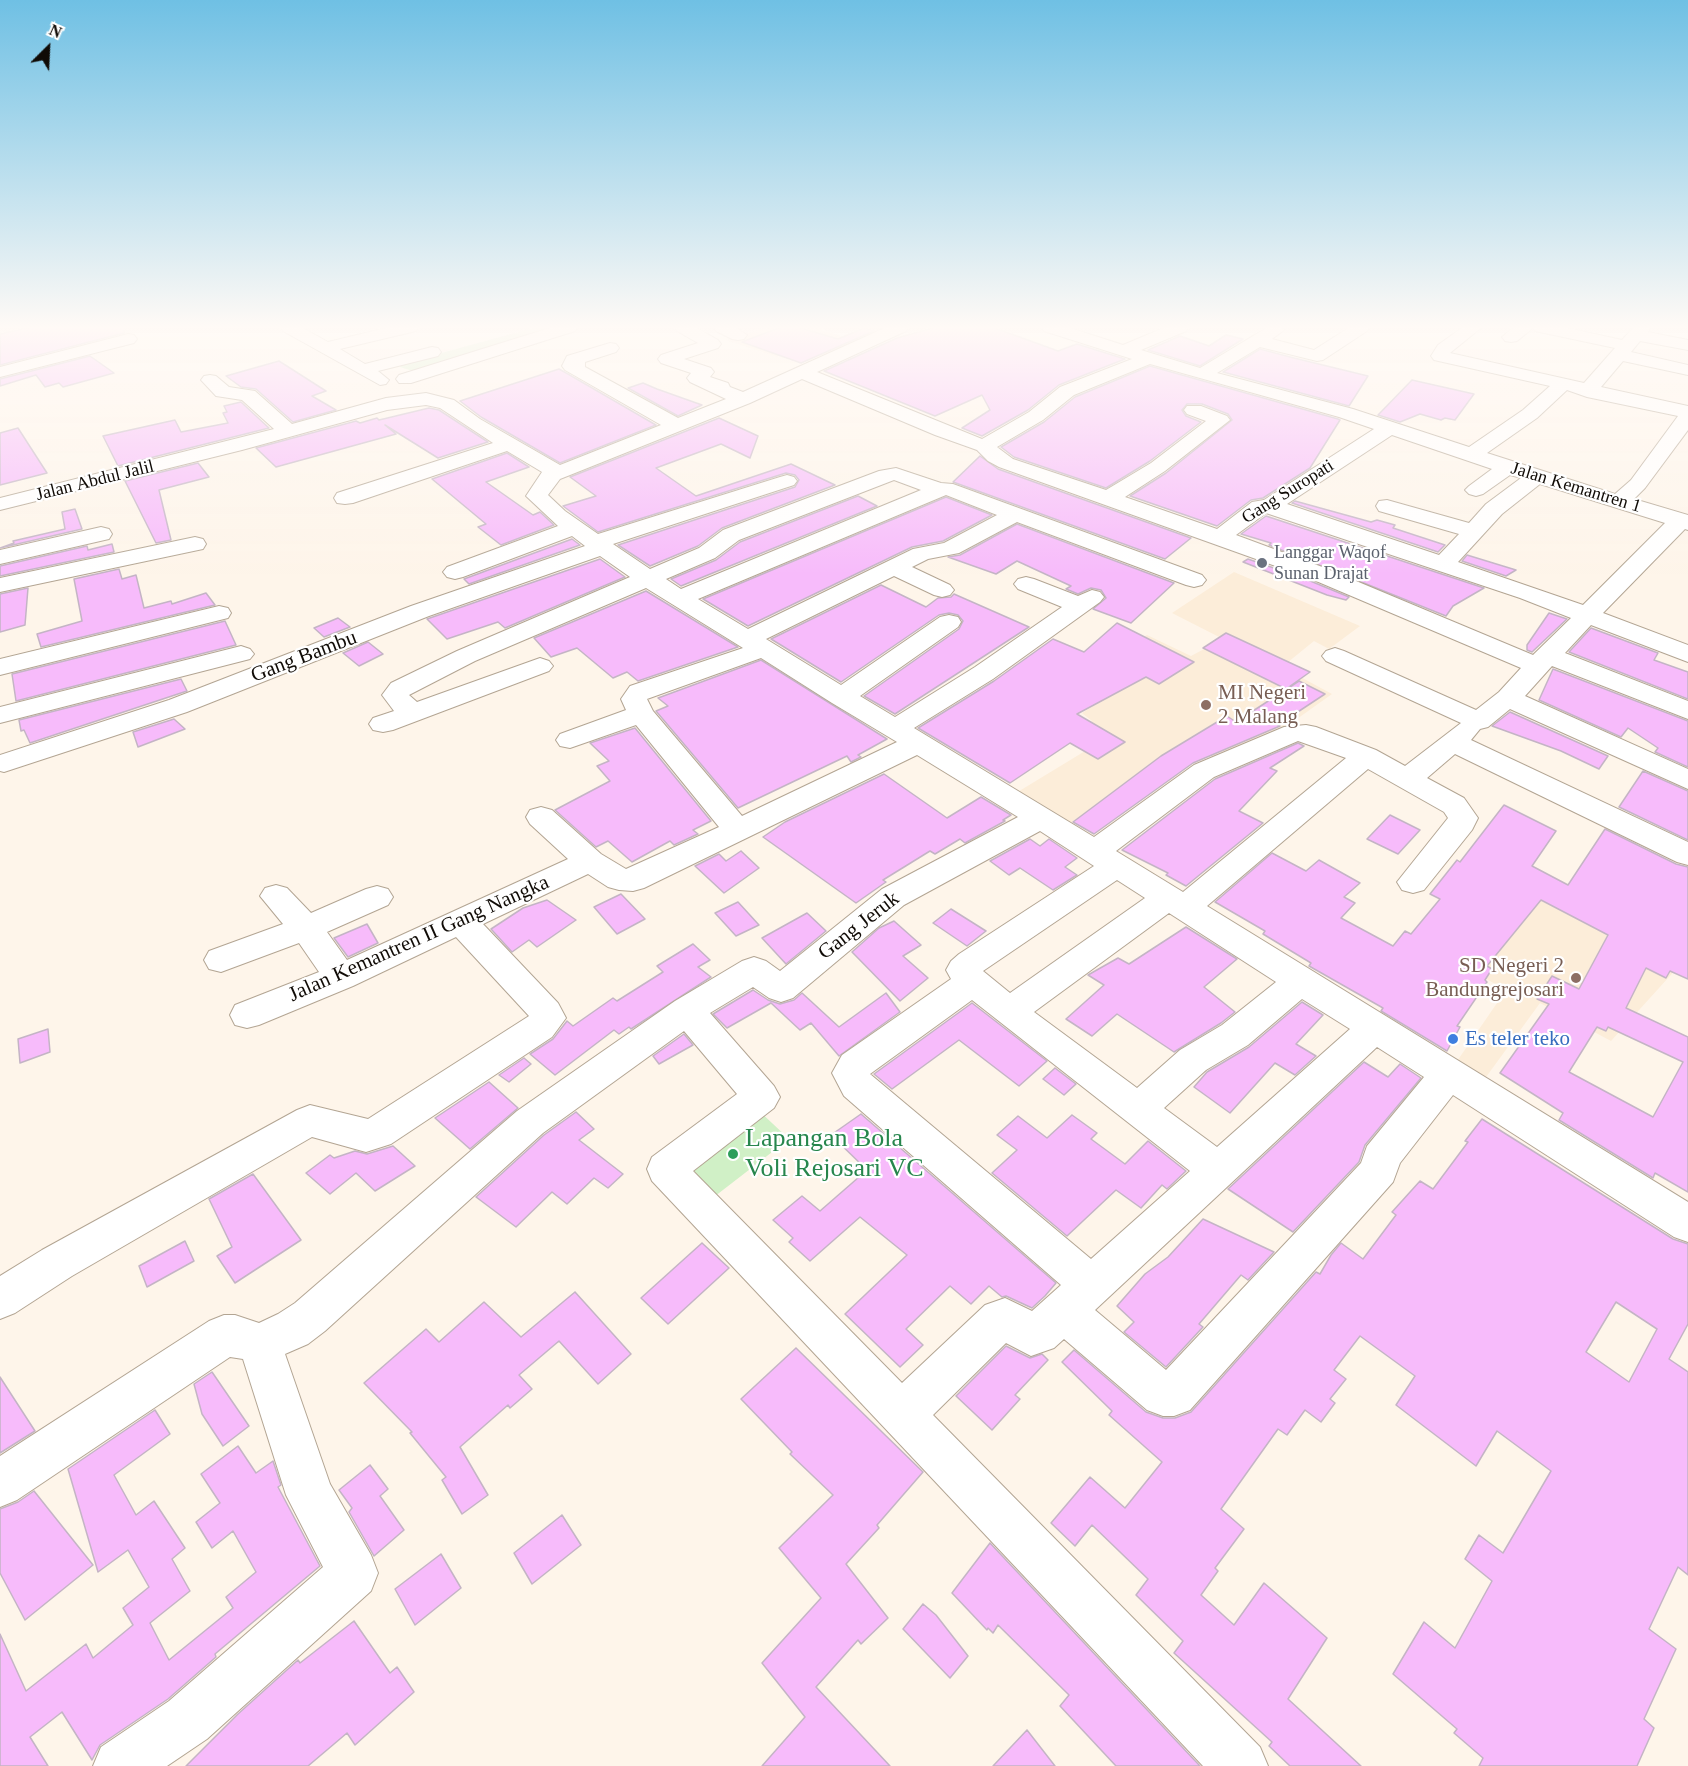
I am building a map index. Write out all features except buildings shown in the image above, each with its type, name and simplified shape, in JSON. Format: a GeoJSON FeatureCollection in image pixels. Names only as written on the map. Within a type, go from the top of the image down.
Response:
{"type":"FeatureCollection","features":[{"type":"Feature","properties":{"kind":"street"},"geometry":{"type":"LineString","coordinates":[[264,409],[288,432]]}},
{"type":"Feature","properties":{"kind":"street","name":"Jalan Abdul Jalil"},"geometry":{"type":"LineString","coordinates":[[0,504],[288,432],[345,409]]}},
{"type":"Feature","properties":{"kind":"street","name":"Jalan Abdul Jalil"},"geometry":{"type":"LineString","coordinates":[[454,409],[552,469],[553,475]]}},
{"type":"Feature","properties":{"kind":"street"},"geometry":{"type":"LineString","coordinates":[[648,409],[677,426]]}},
{"type":"Feature","properties":{"kind":"street"},"geometry":{"type":"LineString","coordinates":[[718,409],[553,475],[540,488],[537,496],[557,516],[647,578],[1040,818],[1688,1224]]}},
{"type":"Feature","properties":{"kind":"street"},"geometry":{"type":"LineString","coordinates":[[890,409],[984,446],[995,457],[1006,463],[1065,484],[1107,515]]}},
{"type":"Feature","properties":{"kind":"street"},"geometry":{"type":"LineString","coordinates":[[984,446],[1044,409]]}},
{"type":"Feature","properties":{"kind":"street"},"geometry":{"type":"LineString","coordinates":[[1082,538],[1158,467],[1220,420],[1187,415],[1195,409]]}},
{"type":"Feature","properties":{"kind":"street","name":"Jalan Kemantren 1"},"geometry":{"type":"LineString","coordinates":[[1332,409],[1387,429],[1684,522]]}},
{"type":"Feature","properties":{"kind":"street"},"geometry":{"type":"LineString","coordinates":[[1471,455],[1535,409]]}},
{"type":"Feature","properties":{"kind":"street"},"geometry":{"type":"LineString","coordinates":[[1620,501],[1638,484],[1688,414],[1657,409]]}},
{"type":"Feature","properties":{"kind":"street","name":"Gang Suropati"},"geometry":{"type":"LineString","coordinates":[[1220,537],[1260,507],[1270,506],[1387,429]]}},
{"type":"Feature","properties":{"kind":"street"},"geometry":{"type":"LineString","coordinates":[[345,498],[509,444]]}},
{"type":"Feature","properties":{"kind":"street"},"geometry":{"type":"LineString","coordinates":[[126,452],[139,470]]}},
{"type":"Feature","properties":{"kind":"street"},"geometry":{"type":"LineString","coordinates":[[1476,490],[1508,467]]}},
{"type":"Feature","properties":{"kind":"street"},"geometry":{"type":"LineString","coordinates":[[1065,484],[1088,472]]}},
{"type":"Feature","properties":{"kind":"street"},"geometry":{"type":"LineString","coordinates":[[415,712],[404,706],[395,695],[400,689],[484,649],[707,553],[731,535],[856,488],[877,477],[896,474],[940,490]]}},
{"type":"Feature","properties":{"kind":"street"},"geometry":{"type":"LineString","coordinates":[[1444,563],[1494,509],[1537,476]]}},
{"type":"Feature","properties":{"kind":"street"},"geometry":{"type":"LineString","coordinates":[[455,572],[591,539],[787,481]]}},
{"type":"Feature","properties":{"kind":"street"},"geometry":{"type":"LineString","coordinates":[[679,598],[940,490],[950,489],[1194,580]]}},
{"type":"Feature","properties":{"kind":"street"},"geometry":{"type":"LineString","coordinates":[[1270,506],[1444,563],[1586,614],[1688,654]]}},
{"type":"Feature","properties":{"kind":"street"},"geometry":{"type":"LineString","coordinates":[[1387,506],[1473,531]]}},
{"type":"Feature","properties":{"kind":"street"},"geometry":{"type":"LineString","coordinates":[[1107,515],[1131,507],[1191,527],[1542,660],[1688,711]]}},
{"type":"Feature","properties":{"kind":"street"},"geometry":{"type":"LineString","coordinates":[[738,830],[641,714],[634,699],[639,692],[755,644],[818,606],[893,567],[921,554],[951,549],[1015,514]]}},
{"type":"Feature","properties":{"kind":"street"},"geometry":{"type":"LineString","coordinates":[[1407,779],[1508,698],[1586,614],[1684,522]]}},
{"type":"Feature","properties":{"kind":"street"},"geometry":{"type":"LineString","coordinates":[[0,557],[101,534]]}},
{"type":"Feature","properties":{"kind":"street","name":"Gang Bambu"},"geometry":{"type":"LineString","coordinates":[[1,768],[178,706],[420,611],[591,539]]}},
{"type":"Feature","properties":{"kind":"street"},"geometry":{"type":"LineString","coordinates":[[0,585],[195,544]]}},
{"type":"Feature","properties":{"kind":"street"},"geometry":{"type":"LineString","coordinates":[[893,567],[942,590]]}},
{"type":"Feature","properties":{"kind":"street"},"geometry":{"type":"LineString","coordinates":[[541,817],[590,861],[619,879],[633,880],[738,830],[907,736],[984,673],[1086,601],[1026,584]]}},
{"type":"Feature","properties":{"kind":"street"},"geometry":{"type":"LineString","coordinates":[[0,667],[219,613]]}},
{"type":"Feature","properties":{"kind":"street"},"geometry":{"type":"LineString","coordinates":[[841,697],[949,622]]}},
{"type":"Feature","properties":{"kind":"street"},"geometry":{"type":"LineString","coordinates":[[484,649],[514,674]]}},
{"type":"Feature","properties":{"kind":"street"},"geometry":{"type":"LineString","coordinates":[[0,716],[241,654]]}},
{"type":"Feature","properties":{"kind":"street"},"geometry":{"type":"LineString","coordinates":[[1335,656],[1478,721]]}},
{"type":"Feature","properties":{"kind":"street"},"geometry":{"type":"LineString","coordinates":[[383,724],[540,666]]}},
{"type":"Feature","properties":{"kind":"street"},"geometry":{"type":"LineString","coordinates":[[1508,698],[1688,780]]}},
{"type":"Feature","properties":{"kind":"street"},"geometry":{"type":"LineString","coordinates":[[570,740],[641,714]]}},
{"type":"Feature","properties":{"kind":"street"},"geometry":{"type":"LineString","coordinates":[[1217,1169],[971,983],[963,970],[1105,859],[1204,771],[1294,733],[1306,733],[1366,756],[1454,805],[1463,818],[1413,882]]}},
{"type":"Feature","properties":{"kind":"street"},"geometry":{"type":"LineString","coordinates":[[1452,742],[1688,855]]}},
{"type":"Feature","properties":{"kind":"street"},"geometry":{"type":"LineString","coordinates":[[1009,1012],[1176,903],[1366,756]]}},
{"type":"Feature","properties":{"kind":"street","name":"Gang Jeruk"},"geometry":{"type":"LineString","coordinates":[[687,1010],[754,970],[781,989],[893,897],[1040,818]]}},
{"type":"Feature","properties":{"kind":"street","name":"Jalan Kemantren II Gang Nangka"},"geometry":{"type":"LineString","coordinates":[[247,1015],[341,977],[590,861]]}},
{"type":"Feature","properties":{"kind":"street"},"geometry":{"type":"LineString","coordinates":[[276,896],[306,928],[341,977]]}},
{"type":"Feature","properties":{"kind":"street"},"geometry":{"type":"LineString","coordinates":[[222,960],[306,928],[377,897]]}},
{"type":"Feature","properties":{"kind":"street"},"geometry":{"type":"LineString","coordinates":[[0,1299],[57,1263],[303,1124],[310,1121],[366,1136],[378,1133],[540,1027],[548,1018],[546,1012],[461,922]]}},
{"type":"Feature","properties":{"kind":"street"},"geometry":{"type":"LineString","coordinates":[[1138,1110],[1193,1060],[1235,1035],[1301,981]]}},
{"type":"Feature","properties":{"kind":"street"},"geometry":{"type":"LineString","coordinates":[[971,983],[855,1065],[850,1073],[857,1084],[1077,1298],[1151,1386],[1162,1394],[1174,1394],[1379,1170],[1381,1158],[1449,1073]]}},
{"type":"Feature","properties":{"kind":"street"},"geometry":{"type":"LineString","coordinates":[[0,1483],[224,1336],[235,1336],[260,1344],[293,1329],[310,1317],[530,1122],[687,1010],[761,1097],[666,1169],[1241,1766]]}},
{"type":"Feature","properties":{"kind":"street"},"geometry":{"type":"LineString","coordinates":[[902,1414],[1000,1319],[1005,1318],[1031,1335],[1039,1333],[1376,1027]]}},
{"type":"Feature","properties":{"kind":"street"},"geometry":{"type":"LineString","coordinates":[[120,1766],[188,1720],[353,1573],[310,1495],[260,1344]]}},
{"type":"Feature","properties":{"kind":"shaded area","name":"MI Negeri 2 Malang"},"geometry":{"type":"Polygon","coordinates":[[[1234,572],[1360,626],[1329,649],[1314,641],[1282,667],[1332,694],[1266,741],[1219,761],[1190,743],[1164,758],[1068,825],[1016,793],[1095,745],[1074,732],[1092,721],[1082,713],[1108,697],[1075,678],[1147,635],[1191,656],[1223,639],[1172,613],[1234,572]]]}},
{"type":"Feature","properties":{"kind":"shaded area","name":"SD Negeri 2 Bandungrejosari"},"geometry":{"type":"Polygon","coordinates":[[[1528,863],[1688,947],[1688,956],[1611,1041],[1540,1003],[1481,1084],[1453,1067],[1506,990],[1465,967],[1528,863]]]}},
{"type":"Feature","properties":{"kind":"green space","name":"Lapangan Bola Voli Rejosari VC"},"geometry":{"type":"Polygon","coordinates":[[[756,1108],[789,1139],[710,1200],[678,1168],[756,1108]]]}},
{"type":"Feature","properties":{"kind":"place","name":"Langgar Waqof Sunan Drajat"},"geometry":{"type":"Point","coordinates":[1262,563]}},
{"type":"Feature","properties":{"kind":"place","name":"MI Negeri 2 Malang"},"geometry":{"type":"Point","coordinates":[1206,705]}},
{"type":"Feature","properties":{"kind":"place","name":"SD Negeri 2 Bandungrejosari"},"geometry":{"type":"Point","coordinates":[1576,978]}},
{"type":"Feature","properties":{"kind":"place","name":"Es teler teko"},"geometry":{"type":"Point","coordinates":[1453,1039]}},
{"type":"Feature","properties":{"kind":"place","name":"Lapangan Bola Voli Rejosari VC"},"geometry":{"type":"Point","coordinates":[733,1154]}}]}
